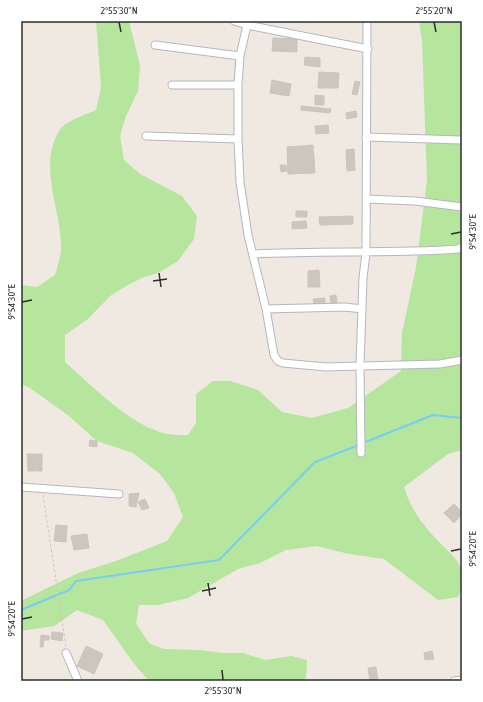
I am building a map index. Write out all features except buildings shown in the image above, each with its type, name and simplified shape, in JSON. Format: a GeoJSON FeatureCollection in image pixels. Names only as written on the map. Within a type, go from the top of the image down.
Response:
{"type":"FeatureCollection","features":[{"type":"Feature","properties":{"kind":"street"},"geometry":{"type":"LineString","coordinates":[[234,21],[368,49]]}},
{"type":"Feature","properties":{"kind":"street"},"geometry":{"type":"LineString","coordinates":[[361,453],[360,366],[363,278],[366,253],[367,21]]}},
{"type":"Feature","properties":{"kind":"street"},"geometry":{"type":"LineString","coordinates":[[248,23],[240,56],[238,85],[240,182],[248,235],[266,309],[274,355],[278,361],[283,363],[326,367],[440,364],[462,360]]}},
{"type":"Feature","properties":{"kind":"street"},"geometry":{"type":"LineString","coordinates":[[155,45],[240,56]]}},
{"type":"Feature","properties":{"kind":"street"},"geometry":{"type":"LineString","coordinates":[[172,85],[238,85]]}},
{"type":"Feature","properties":{"kind":"street"},"geometry":{"type":"LineString","coordinates":[[146,136],[238,139]]}},
{"type":"Feature","properties":{"kind":"street"},"geometry":{"type":"LineString","coordinates":[[366,137],[462,140]]}},
{"type":"Feature","properties":{"kind":"street"},"geometry":{"type":"LineString","coordinates":[[366,199],[415,200],[462,207]]}},
{"type":"Feature","properties":{"kind":"street"},"geometry":{"type":"LineString","coordinates":[[253,254],[300,251],[366,253],[419,252],[458,249],[462,247]]}},
{"type":"Feature","properties":{"kind":"street"},"geometry":{"type":"LineString","coordinates":[[266,309],[345,307],[362,309]]}},
{"type":"Feature","properties":{"kind":"street"},"geometry":{"type":"LineString","coordinates":[[21,487],[119,494]]}},
{"type":"Feature","properties":{"kind":"street"},"geometry":{"type":"LineString","coordinates":[[66,653],[78,681]]}},
{"type":"Feature","properties":{"kind":"street"},"geometry":{"type":"LineString","coordinates":[[454,681],[462,680]]}},
{"type":"Feature","properties":{"kind":"path"},"geometry":{"type":"LineString","coordinates":[[42,488],[66,653]]}},
{"type":"Feature","properties":{"kind":"green space"},"geometry":{"type":"Polygon","coordinates":[[[96,21],[129,21],[140,66],[138,91],[126,116],[120,136],[124,160],[140,174],[182,196],[197,216],[194,239],[178,261],[160,272],[142,278],[126,286],[110,296],[88,319],[65,335],[65,362],[99,393],[140,423],[154,430],[167,434],[188,435],[196,423],[196,394],[213,381],[230,381],[258,390],[282,412],[312,418],[348,408],[401,371],[402,333],[416,267],[427,180],[422,41],[419,21],[462,21],[462,450],[448,454],[404,487],[408,499],[418,517],[456,560],[460,567],[462,585],[458,597],[438,600],[384,559],[349,554],[317,546],[286,550],[260,563],[238,569],[188,598],[158,605],[139,605],[136,624],[150,644],[164,649],[243,653],[265,660],[291,656],[307,660],[306,678],[303,681],[149,681],[135,665],[103,620],[77,610],[54,626],[21,631],[21,601],[78,573],[116,561],[167,541],[183,517],[174,493],[160,474],[133,453],[97,441],[69,416],[30,388],[21,384],[21,285],[37,287],[55,275],[59,262],[61,249],[60,234],[50,172],[51,157],[54,142],[61,128],[72,120],[96,110],[101,87],[96,21]]]}},
{"type":"Feature","properties":{"kind":"waterway"},"geometry":{"type":"LineString","coordinates":[[363,443],[433,415],[462,418]]}},
{"type":"Feature","properties":{"kind":"waterway"},"geometry":{"type":"LineString","coordinates":[[21,610],[69,590],[76,581],[219,560],[315,462],[359,445]]}}]}
